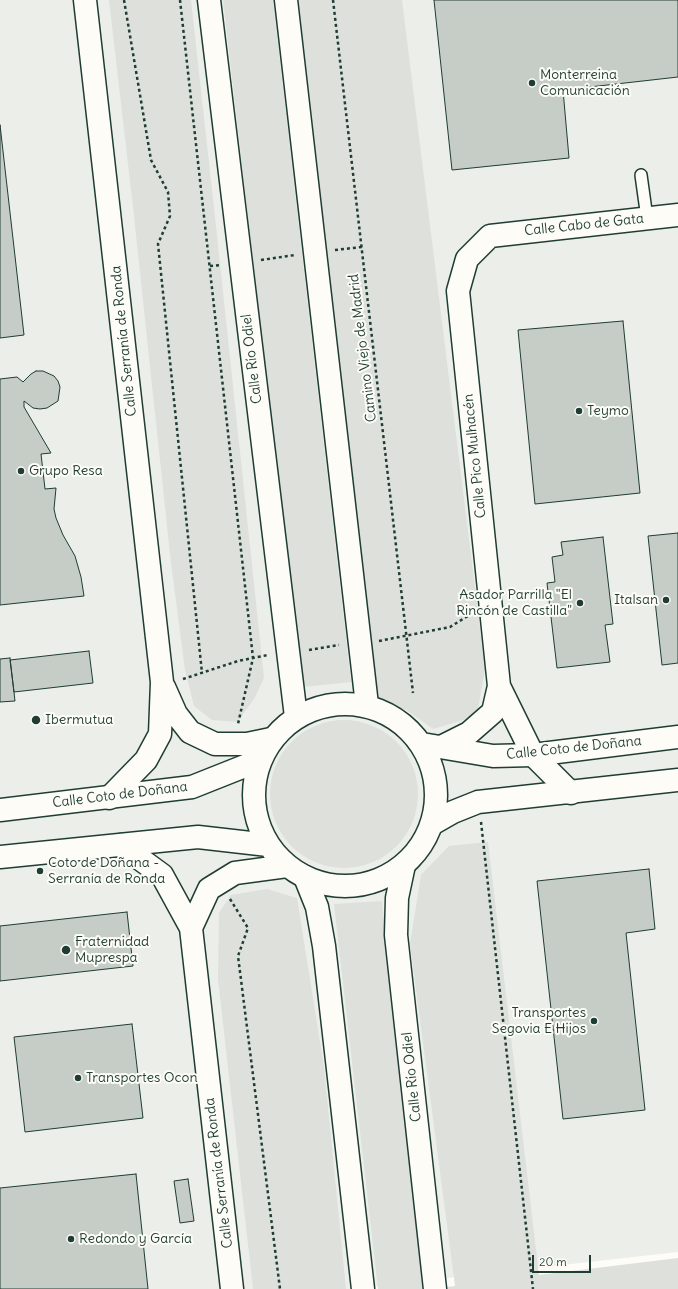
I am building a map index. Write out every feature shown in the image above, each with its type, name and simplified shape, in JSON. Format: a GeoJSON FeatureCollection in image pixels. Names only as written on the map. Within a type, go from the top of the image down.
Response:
{"type":"FeatureCollection","features":[{"type":"Feature","properties":{"kind":"street","name":"Calle Serranía de Ronda"},"geometry":{"type":"LineString","coordinates":[[85,0],[171,681]]}},
{"type":"Feature","properties":{"kind":"street","name":"Calle Río Odiel"},"geometry":{"type":"LineString","coordinates":[[209,0],[296,717]]}},
{"type":"Feature","properties":{"kind":"street"},"geometry":{"type":"LineString","coordinates":[[286,0],[367,705]]}},
{"type":"Feature","properties":{"kind":"street","name":"Calle Cabo de Gata"},"geometry":{"type":"LineString","coordinates":[[490,236],[678,215]]}},
{"type":"Feature","properties":{"kind":"street","name":"Calle Pico Mulhacén"},"geometry":{"type":"LineString","coordinates":[[432,746],[469,733],[493,712],[499,686],[458,291],[467,259],[490,236]]}},
{"type":"Feature","properties":{"kind":"street"},"geometry":{"type":"LineString","coordinates":[[171,681],[176,714],[190,732],[214,744],[246,744],[271,739]]}},
{"type":"Feature","properties":{"kind":"street"},"geometry":{"type":"LineString","coordinates":[[109,798],[146,760],[160,734],[171,681]]}},
{"type":"Feature","properties":{"kind":"street","name":"Calle Pico Mulhacén"},"geometry":{"type":"LineString","coordinates":[[499,686],[533,754],[571,793]]}},
{"type":"Feature","properties":{"kind":"street"},"geometry":{"type":"LineString","coordinates":[[190,928],[209,889],[235,873],[296,872],[330,885],[356,886],[382,879],[404,865],[421,846],[432,824],[437,804],[436,783],[431,762],[432,746],[398,719],[367,705],[342,703],[318,707],[296,717],[271,739],[260,760],[254,781],[253,804],[258,825],[268,845],[296,872],[317,907],[324,946],[363,1289]]}},
{"type":"Feature","properties":{"kind":"street","name":"Calle Coto de Doñana"},"geometry":{"type":"LineString","coordinates":[[432,746],[493,756],[533,754],[678,737]]}},
{"type":"Feature","properties":{"kind":"street","name":"Calle Coto de Doñana"},"geometry":{"type":"LineString","coordinates":[[0,810],[192,787],[260,760]]}},
{"type":"Feature","properties":{"kind":"street"},"geometry":{"type":"LineString","coordinates":[[432,824],[453,812],[478,802],[571,793],[678,780]]}},
{"type":"Feature","properties":{"kind":"street"},"geometry":{"type":"LineString","coordinates":[[0,857],[198,837],[268,845]]}},
{"type":"Feature","properties":{"kind":"street","name":"Calle Serranía de Ronda"},"geometry":{"type":"LineString","coordinates":[[121,845],[162,875],[190,928],[232,1289]]}},
{"type":"Feature","properties":{"kind":"street","name":"Calle Río Odiel"},"geometry":{"type":"LineString","coordinates":[[404,865],[397,898],[396,936],[436,1289]]}},
{"type":"Feature","properties":{"kind":"lane"},"geometry":{"type":"LineString","coordinates":[[641,175],[647,218]]}},
{"type":"Feature","properties":{"kind":"path"},"geometry":{"type":"LineString","coordinates":[[124,0],[151,160],[168,192],[170,216],[158,244],[202,673]]}},
{"type":"Feature","properties":{"kind":"path"},"geometry":{"type":"LineString","coordinates":[[180,0],[253,658],[238,725]]}},
{"type":"Feature","properties":{"kind":"path","name":"Camino Viejo de Madrid"},"geometry":{"type":"LineString","coordinates":[[333,0],[413,693]]}},
{"type":"Feature","properties":{"kind":"path"},"geometry":{"type":"LineString","coordinates":[[334,250],[362,247]]}},
{"type":"Feature","properties":{"kind":"path"},"geometry":{"type":"LineString","coordinates":[[258,260],[300,255]]}},
{"type":"Feature","properties":{"kind":"path"},"geometry":{"type":"LineString","coordinates":[[375,642],[450,627],[474,611]]}},
{"type":"Feature","properties":{"kind":"path"},"geometry":{"type":"LineString","coordinates":[[305,650],[341,645]]}},
{"type":"Feature","properties":{"kind":"path"},"geometry":{"type":"LineString","coordinates":[[171,681],[202,673],[238,661],[273,654]]}},
{"type":"Feature","properties":{"kind":"path"},"geometry":{"type":"LineString","coordinates":[[478,802],[533,1289]]}},
{"type":"Feature","properties":{"kind":"path"},"geometry":{"type":"LineString","coordinates":[[228,895],[248,928],[238,956],[280,1289]]}},
{"type":"Feature","properties":{"kind":"shaded area"},"geometry":{"type":"Polygon","coordinates":[[[0,0],[678,0],[678,1252],[349,1289],[0,1289],[0,0]]]}},
{"type":"Feature","properties":{"kind":"shaded area"},"geometry":{"type":"Polygon","coordinates":[[[109,0],[191,0],[264,678],[254,699],[237,722],[212,720],[194,706],[185,670],[171,563],[109,0]]]}},
{"type":"Feature","properties":{"kind":"shaded area"},"geometry":{"type":"Polygon","coordinates":[[[223,0],[273,0],[351,682],[302,687],[223,0]]]}},
{"type":"Feature","properties":{"kind":"shaded area"},"geometry":{"type":"Polygon","coordinates":[[[295,0],[402,0],[485,668],[477,716],[433,729],[408,711],[376,696],[295,0]]]}},
{"type":"Feature","properties":{"kind":"shaded area"},"geometry":{"type":"Polygon","coordinates":[[[344,720],[358,722],[379,729],[391,737],[401,747],[412,766],[418,794],[416,808],[409,829],[401,841],[391,851],[372,862],[344,868],[330,866],[309,859],[297,851],[287,841],[276,822],[270,794],[272,780],[279,759],[287,747],[297,737],[316,726],[344,720]]]}},
{"type":"Feature","properties":{"kind":"shaded area"},"geometry":{"type":"Polygon","coordinates":[[[488,842],[539,1275],[678,1258],[678,1289],[429,1289],[455,1286],[410,944],[421,875],[449,846],[488,842]]]}},
{"type":"Feature","properties":{"kind":"shaded area"},"geometry":{"type":"Polygon","coordinates":[[[267,889],[297,898],[324,1067],[346,1289],[253,1289],[218,979],[219,913],[231,895],[267,889]]]}},
{"type":"Feature","properties":{"kind":"shaded area"},"geometry":{"type":"Polygon","coordinates":[[[382,901],[424,1289],[378,1289],[334,904],[382,901]]]}},
{"type":"Feature","properties":{"kind":"building","name":"Monterreina Comunicación"},"geometry":{"type":"Polygon","coordinates":[[[434,0],[678,0],[678,77],[563,90],[569,158],[452,170],[434,0]]]}},
{"type":"Feature","properties":{"kind":"building"},"geometry":{"type":"Polygon","coordinates":[[[0,125],[24,335],[0,338],[0,125]]]}},
{"type":"Feature","properties":{"kind":"building","name":"Teymo"},"geometry":{"type":"Polygon","coordinates":[[[623,321],[640,493],[535,504],[518,330],[623,321]]]}},
{"type":"Feature","properties":{"kind":"building","name":"Grupo Resa"},"geometry":{"type":"Polygon","coordinates":[[[36,371],[43,371],[54,376],[60,387],[58,401],[47,408],[33,408],[24,401],[24,407],[51,453],[41,454],[45,489],[56,488],[54,509],[56,518],[63,535],[75,556],[81,577],[84,596],[0,605],[0,379],[17,377],[23,382],[36,371]]]}},
{"type":"Feature","properties":{"kind":"building","name":"Italsan"},"geometry":{"type":"Polygon","coordinates":[[[678,533],[678,663],[662,665],[648,536],[678,533]]]}},
{"type":"Feature","properties":{"kind":"building","name":"Asador Parrilla \"El Rincón de Castilla\""},"geometry":{"type":"Polygon","coordinates":[[[603,537],[613,624],[605,625],[610,662],[557,668],[547,583],[555,582],[552,557],[563,555],[561,542],[603,537]]]}},
{"type":"Feature","properties":{"kind":"building"},"geometry":{"type":"Polygon","coordinates":[[[89,651],[93,683],[14,692],[10,660],[89,651]]]}},
{"type":"Feature","properties":{"kind":"building"},"geometry":{"type":"Polygon","coordinates":[[[10,658],[15,701],[0,702],[0,659],[10,658]]]}},
{"type":"Feature","properties":{"kind":"building","name":"Transportes Segovia E Hijos"},"geometry":{"type":"Polygon","coordinates":[[[649,869],[655,929],[626,933],[645,1110],[563,1119],[537,881],[649,869]]]}},
{"type":"Feature","properties":{"kind":"building"},"geometry":{"type":"Polygon","coordinates":[[[127,912],[133,966],[0,981],[0,926],[127,912]]]}},
{"type":"Feature","properties":{"kind":"building","name":"Transportes Ocon"},"geometry":{"type":"Polygon","coordinates":[[[132,1024],[143,1118],[25,1132],[14,1037],[132,1024]]]}},
{"type":"Feature","properties":{"kind":"building","name":"Redondo y García"},"geometry":{"type":"Polygon","coordinates":[[[136,1174],[148,1289],[0,1289],[0,1188],[136,1174]]]}},
{"type":"Feature","properties":{"kind":"building"},"geometry":{"type":"Polygon","coordinates":[[[188,1179],[194,1221],[180,1223],[174,1181],[188,1179]]]}},
{"type":"Feature","properties":{"kind":"place","name":"Monterreina Comunicación"},"geometry":{"type":"Point","coordinates":[532,83]}},
{"type":"Feature","properties":{"kind":"place","name":"Teymo"},"geometry":{"type":"Point","coordinates":[579,411]}},
{"type":"Feature","properties":{"kind":"place","name":"Grupo Resa"},"geometry":{"type":"Point","coordinates":[21,471]}},
{"type":"Feature","properties":{"kind":"place","name":"Italsan"},"geometry":{"type":"Point","coordinates":[666,600]}},
{"type":"Feature","properties":{"kind":"place","name":"Asador Parrilla \"El Rincón de Castilla\""},"geometry":{"type":"Point","coordinates":[580,603]}},
{"type":"Feature","properties":{"kind":"place","name":"Ibermutua"},"geometry":{"type":"Point","coordinates":[36,720]}},
{"type":"Feature","properties":{"kind":"place","name":"Coto de Doñana - Serranía de Ronda"},"geometry":{"type":"Point","coordinates":[40,871]}},
{"type":"Feature","properties":{"kind":"place","name":"Fraternidad Muprespa"},"geometry":{"type":"Point","coordinates":[66,950]}},
{"type":"Feature","properties":{"kind":"place","name":"Transportes Segovia E Hijos"},"geometry":{"type":"Point","coordinates":[594,1021]}},
{"type":"Feature","properties":{"kind":"place","name":"Transportes Ocon"},"geometry":{"type":"Point","coordinates":[78,1078]}},
{"type":"Feature","properties":{"kind":"place","name":"Redondo y García"},"geometry":{"type":"Point","coordinates":[71,1239]}}]}
